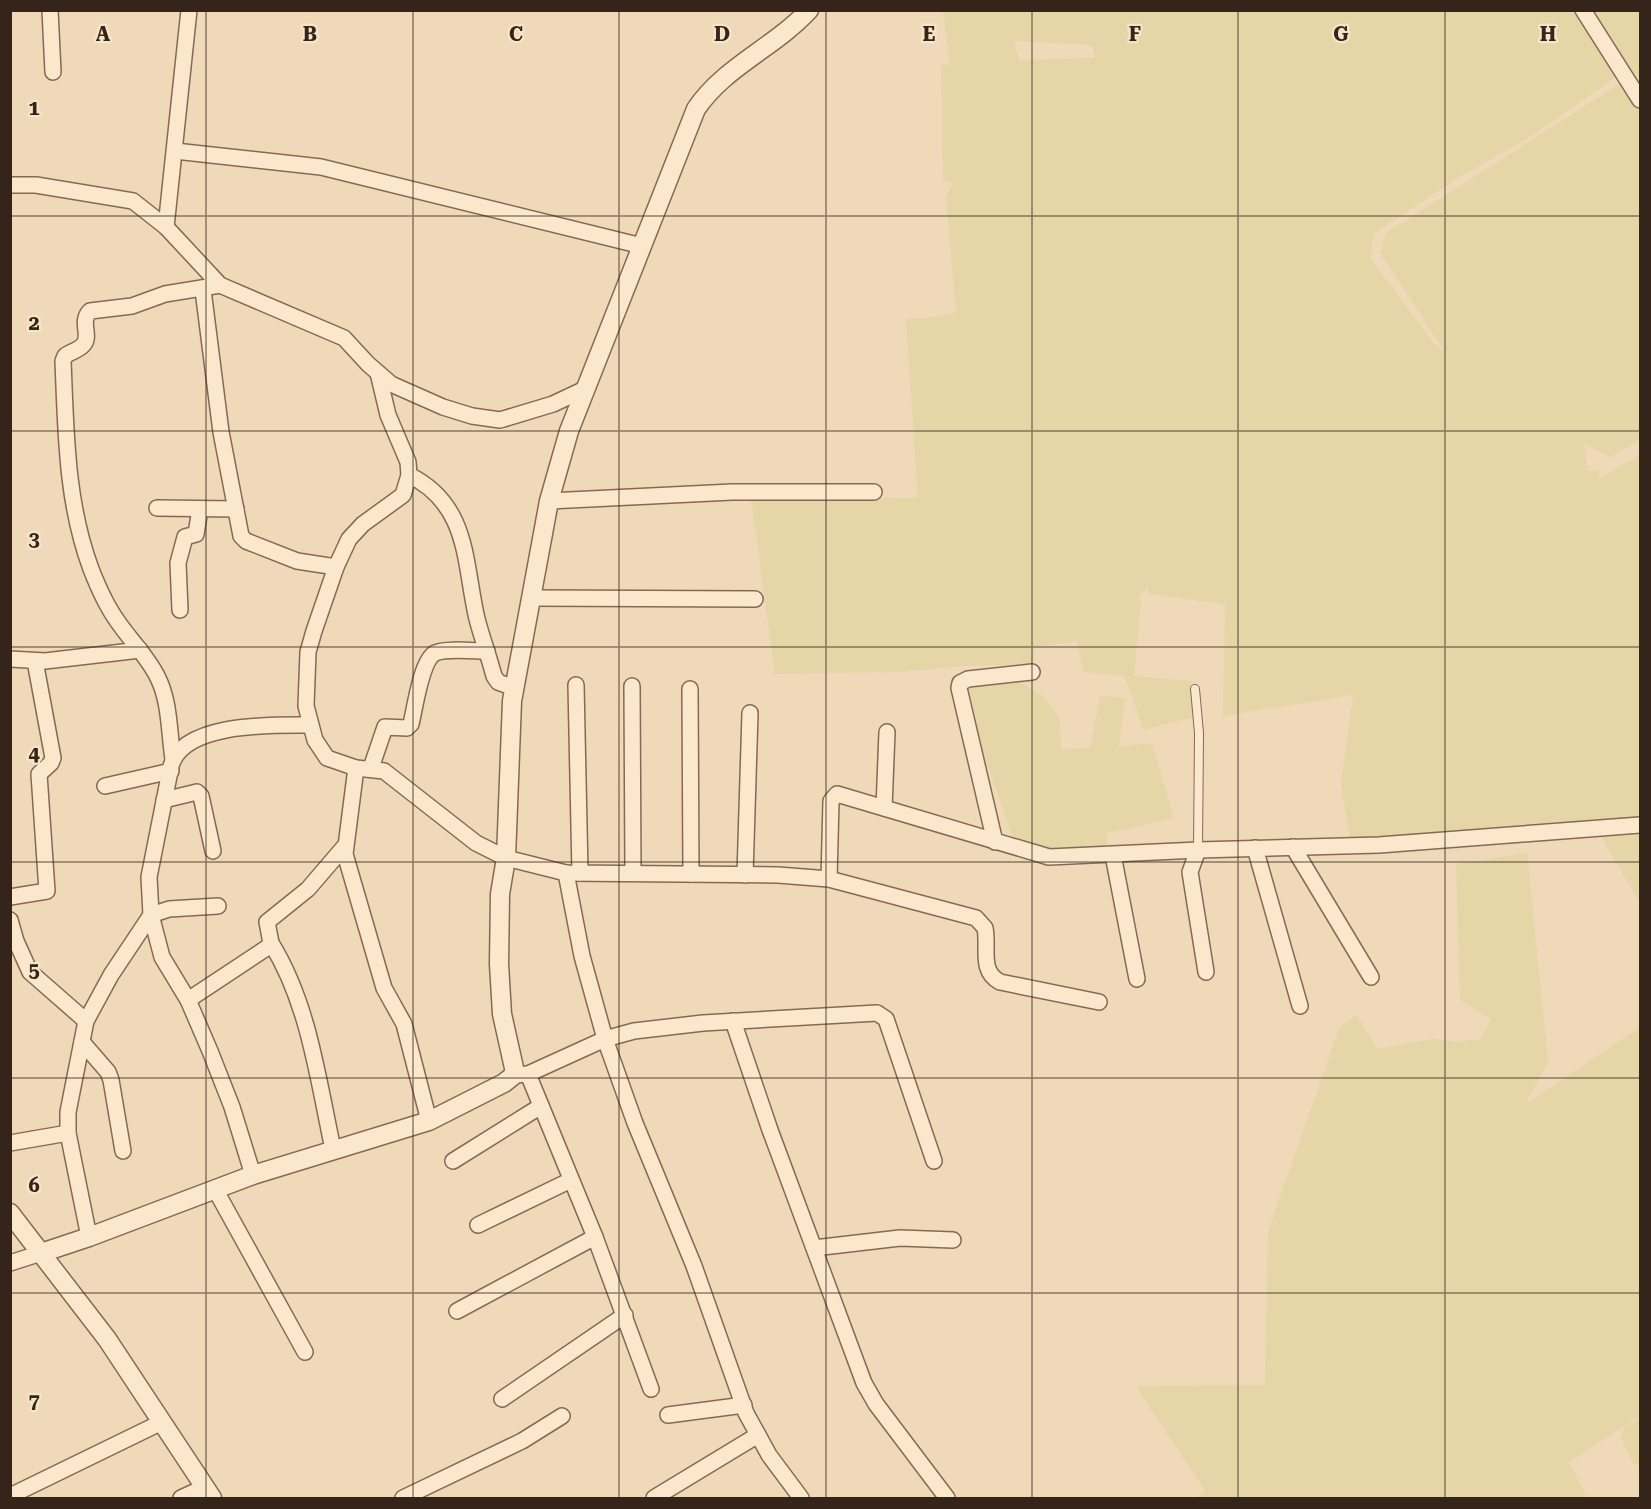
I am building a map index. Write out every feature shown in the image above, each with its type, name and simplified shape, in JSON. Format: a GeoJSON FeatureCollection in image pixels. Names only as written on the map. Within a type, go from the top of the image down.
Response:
{"type":"FeatureCollection","features":[{"type":"Feature","properties":{"kind":"street"},"geometry":{"type":"LineString","coordinates":[[50,10],[53,72]]}},
{"type":"Feature","properties":{"kind":"street"},"geometry":{"type":"LineString","coordinates":[[166,227],[176,151],[189,10]]}},
{"type":"Feature","properties":{"kind":"street"},"geometry":{"type":"LineString","coordinates":[[651,1389],[595,1237],[541,1106],[521,1074],[500,996],[500,894],[506,858],[509,731],[514,688],[549,501],[569,431],[696,109],[706,94],[777,39],[808,10]]}},
{"type":"Feature","properties":{"kind":"street"},"geometry":{"type":"LineString","coordinates":[[1583,10],[1641,100]]}},
{"type":"Feature","properties":{"kind":"street"},"geometry":{"type":"LineString","coordinates":[[176,151],[321,167],[642,246]]}},
{"type":"Feature","properties":{"kind":"street"},"geometry":{"type":"LineString","coordinates":[[10,185],[36,185],[125,198],[141,206],[166,227],[220,285],[344,338],[378,374],[391,384],[442,407],[472,416],[500,420],[553,404],[587,388]]}},
{"type":"Feature","properties":{"kind":"street"},"geometry":{"type":"LineString","coordinates":[[220,285],[203,290],[165,294],[141,304],[90,311],[84,323],[86,340],[83,345],[65,356],[63,361],[68,465],[76,518],[91,569],[109,608],[159,679],[164,693],[172,765],[148,877],[151,915],[162,957],[188,1000],[232,1107],[253,1174]]}},
{"type":"Feature","properties":{"kind":"street"},"geometry":{"type":"LineString","coordinates":[[203,290],[221,432],[238,528],[246,541],[297,561],[336,567]]}},
{"type":"Feature","properties":{"kind":"street"},"geometry":{"type":"LineString","coordinates":[[378,374],[388,415],[408,462],[409,475],[403,495],[355,530],[336,567],[308,652],[304,689],[310,725],[323,755],[332,762],[384,771],[476,843],[506,858],[573,873],[745,875],[829,879],[976,918],[986,928],[987,969],[990,976],[1000,982],[1099,1002]]}},
{"type":"Feature","properties":{"kind":"street"},"geometry":{"type":"LineString","coordinates":[[409,475],[425,485],[440,499],[464,540],[476,610],[496,680],[514,688]]}},
{"type":"Feature","properties":{"kind":"street"},"geometry":{"type":"LineString","coordinates":[[549,501],[732,492],[874,492]]}},
{"type":"Feature","properties":{"kind":"street"},"geometry":{"type":"LineString","coordinates":[[157,508],[236,509]]}},
{"type":"Feature","properties":{"kind":"street"},"geometry":{"type":"LineString","coordinates":[[180,610],[178,562],[185,537],[196,534],[200,508]]}},
{"type":"Feature","properties":{"kind":"street"},"geometry":{"type":"LineString","coordinates":[[532,598],[755,599]]}},
{"type":"Feature","properties":{"kind":"street"},"geometry":{"type":"LineString","coordinates":[[10,659],[35,661],[140,650]]}},
{"type":"Feature","properties":{"kind":"street"},"geometry":{"type":"LineString","coordinates":[[333,1149],[317,1065],[285,969],[270,943],[267,922],[308,889],[344,847],[363,768],[383,730],[388,727],[407,728],[411,724],[421,678],[434,654],[487,651]]}},
{"type":"Feature","properties":{"kind":"street"},"geometry":{"type":"LineString","coordinates":[[10,897],[47,891],[39,774],[51,763],[52,758],[35,661]]}},
{"type":"Feature","properties":{"kind":"street"},"geometry":{"type":"LineString","coordinates":[[995,842],[959,688],[960,683],[968,679],[1032,672]]}},
{"type":"Feature","properties":{"kind":"street"},"geometry":{"type":"LineString","coordinates":[[576,685],[573,873],[582,956],[605,1039],[635,1123],[694,1266],[744,1405],[758,1436],[801,1498]]}},
{"type":"Feature","properties":{"kind":"street"},"geometry":{"type":"LineString","coordinates":[[632,686],[633,873]]}},
{"type":"Feature","properties":{"kind":"street"},"geometry":{"type":"LineString","coordinates":[[690,689],[691,874]]}},
{"type":"Feature","properties":{"kind":"street"},"geometry":{"type":"LineString","coordinates":[[745,875],[750,713]]}},
{"type":"Feature","properties":{"kind":"street"},"geometry":{"type":"LineString","coordinates":[[105,786],[172,765],[206,733],[310,725]]}},
{"type":"Feature","properties":{"kind":"street"},"geometry":{"type":"LineString","coordinates":[[884,808],[887,732]]}},
{"type":"Feature","properties":{"kind":"street"},"geometry":{"type":"LineString","coordinates":[[164,801],[197,792],[201,796],[213,851]]}},
{"type":"Feature","properties":{"kind":"street"},"geometry":{"type":"LineString","coordinates":[[829,879],[833,796],[843,796],[1049,857],[1379,845],[1641,825]]}},
{"type":"Feature","properties":{"kind":"street"},"geometry":{"type":"LineString","coordinates":[[344,847],[384,988],[404,1024],[429,1121]]}},
{"type":"Feature","properties":{"kind":"street"},"geometry":{"type":"LineString","coordinates":[[1293,847],[1371,977]]}},
{"type":"Feature","properties":{"kind":"street"},"geometry":{"type":"LineString","coordinates":[[1255,848],[1300,1006]]}},
{"type":"Feature","properties":{"kind":"street"},"geometry":{"type":"LineString","coordinates":[[1197,850],[1191,864],[1191,880],[1206,972]]}},
{"type":"Feature","properties":{"kind":"street"},"geometry":{"type":"LineString","coordinates":[[1113,855],[1137,979]]}},
{"type":"Feature","properties":{"kind":"street"},"geometry":{"type":"LineString","coordinates":[[89,1237],[68,1132],[68,1112],[86,1021],[111,975],[151,915],[169,909],[218,906]]}},
{"type":"Feature","properties":{"kind":"street"},"geometry":{"type":"LineString","coordinates":[[10,920],[16,941],[30,972],[86,1021]]}},
{"type":"Feature","properties":{"kind":"street"},"geometry":{"type":"LineString","coordinates":[[188,1000],[270,943]]}},
{"type":"Feature","properties":{"kind":"street"},"geometry":{"type":"LineString","coordinates":[[10,1263],[89,1237],[253,1174],[429,1121],[521,1074],[605,1039],[634,1031],[733,1021],[882,1015],[934,1161]]}},
{"type":"Feature","properties":{"kind":"street"},"geometry":{"type":"LineString","coordinates":[[733,1021],[868,1392],[947,1498]]}},
{"type":"Feature","properties":{"kind":"street"},"geometry":{"type":"LineString","coordinates":[[82,1041],[108,1072],[111,1080],[123,1151]]}},
{"type":"Feature","properties":{"kind":"street"},"geometry":{"type":"LineString","coordinates":[[453,1161],[541,1106]]}},
{"type":"Feature","properties":{"kind":"street"},"geometry":{"type":"LineString","coordinates":[[10,1143],[68,1132]]}},
{"type":"Feature","properties":{"kind":"street"},"geometry":{"type":"LineString","coordinates":[[478,1224],[571,1180]]}},
{"type":"Feature","properties":{"kind":"street"},"geometry":{"type":"LineString","coordinates":[[215,1189],[305,1352]]}},
{"type":"Feature","properties":{"kind":"street"},"geometry":{"type":"LineString","coordinates":[[10,1214],[107,1339],[208,1493],[181,1498]]}},
{"type":"Feature","properties":{"kind":"street"},"geometry":{"type":"LineString","coordinates":[[457,1311],[595,1237]]}},
{"type":"Feature","properties":{"kind":"street"},"geometry":{"type":"LineString","coordinates":[[814,1248],[894,1239],[953,1240]]}},
{"type":"Feature","properties":{"kind":"street"},"geometry":{"type":"LineString","coordinates":[[502,1399],[625,1315]]}},
{"type":"Feature","properties":{"kind":"street"},"geometry":{"type":"LineString","coordinates":[[668,1414],[744,1405]]}},
{"type":"Feature","properties":{"kind":"street"},"geometry":{"type":"LineString","coordinates":[[403,1498],[522,1441],[562,1416]]}},
{"type":"Feature","properties":{"kind":"street"},"geometry":{"type":"LineString","coordinates":[[10,1496],[162,1422]]}},
{"type":"Feature","properties":{"kind":"street"},"geometry":{"type":"LineString","coordinates":[[654,1498],[758,1436]]}},
{"type":"Feature","properties":{"kind":"lane"},"geometry":{"type":"LineString","coordinates":[[1196,689],[1199,733],[1197,850]]}},
{"type":"Feature","properties":{"kind":"shaded area"},"geometry":{"type":"Polygon","coordinates":[[[943,11],[1573,11],[1616,77],[1527,139],[1461,176],[1373,234],[1371,259],[1435,345],[1445,352],[1380,253],[1386,233],[1621,83],[1640,113],[1640,440],[1610,457],[1584,444],[1588,471],[1599,470],[1599,479],[1640,455],[1640,818],[1522,824],[1523,830],[1351,846],[1341,785],[1353,695],[1223,716],[1225,604],[1148,594],[1148,586],[1139,597],[1141,601],[1134,676],[1192,681],[1194,717],[1144,730],[1124,676],[1083,672],[1077,642],[1034,647],[1034,664],[964,666],[897,672],[775,674],[751,499],[918,498],[906,319],[945,316],[956,312],[946,197],[953,183],[943,181],[941,65],[950,64],[943,11]],[[1014,41],[1019,60],[1095,58],[1092,45],[1014,41]]]}},
{"type":"Feature","properties":{"kind":"shaded area"},"geometry":{"type":"Polygon","coordinates":[[[1591,11],[1640,11],[1640,89],[1591,11]]]}},
{"type":"Feature","properties":{"kind":"shaded area"},"geometry":{"type":"Polygon","coordinates":[[[1019,681],[1044,697],[1060,718],[1061,749],[1090,748],[1100,696],[1125,698],[1119,747],[1152,743],[1174,818],[1107,833],[1107,847],[1049,848],[1015,843],[984,756],[969,686],[1019,681]]]}},
{"type":"Feature","properties":{"kind":"shaded area"},"geometry":{"type":"Polygon","coordinates":[[[1640,835],[1640,903],[1601,837],[1640,835]]]}},
{"type":"Feature","properties":{"kind":"shaded area"},"geometry":{"type":"Polygon","coordinates":[[[1527,853],[1548,1062],[1525,1105],[1640,1027],[1640,1416],[1569,1462],[1587,1498],[1197,1498],[1205,1491],[1136,1386],[1265,1385],[1268,1231],[1339,1029],[1356,1014],[1377,1049],[1433,1039],[1457,1042],[1481,1039],[1491,1019],[1460,1000],[1456,864],[1527,853]]]}},
{"type":"Feature","properties":{"kind":"shaded area"},"geometry":{"type":"Polygon","coordinates":[[[1640,1418],[1640,1466],[1632,1462],[1621,1438],[1624,1428],[1640,1418]]]}}]}
